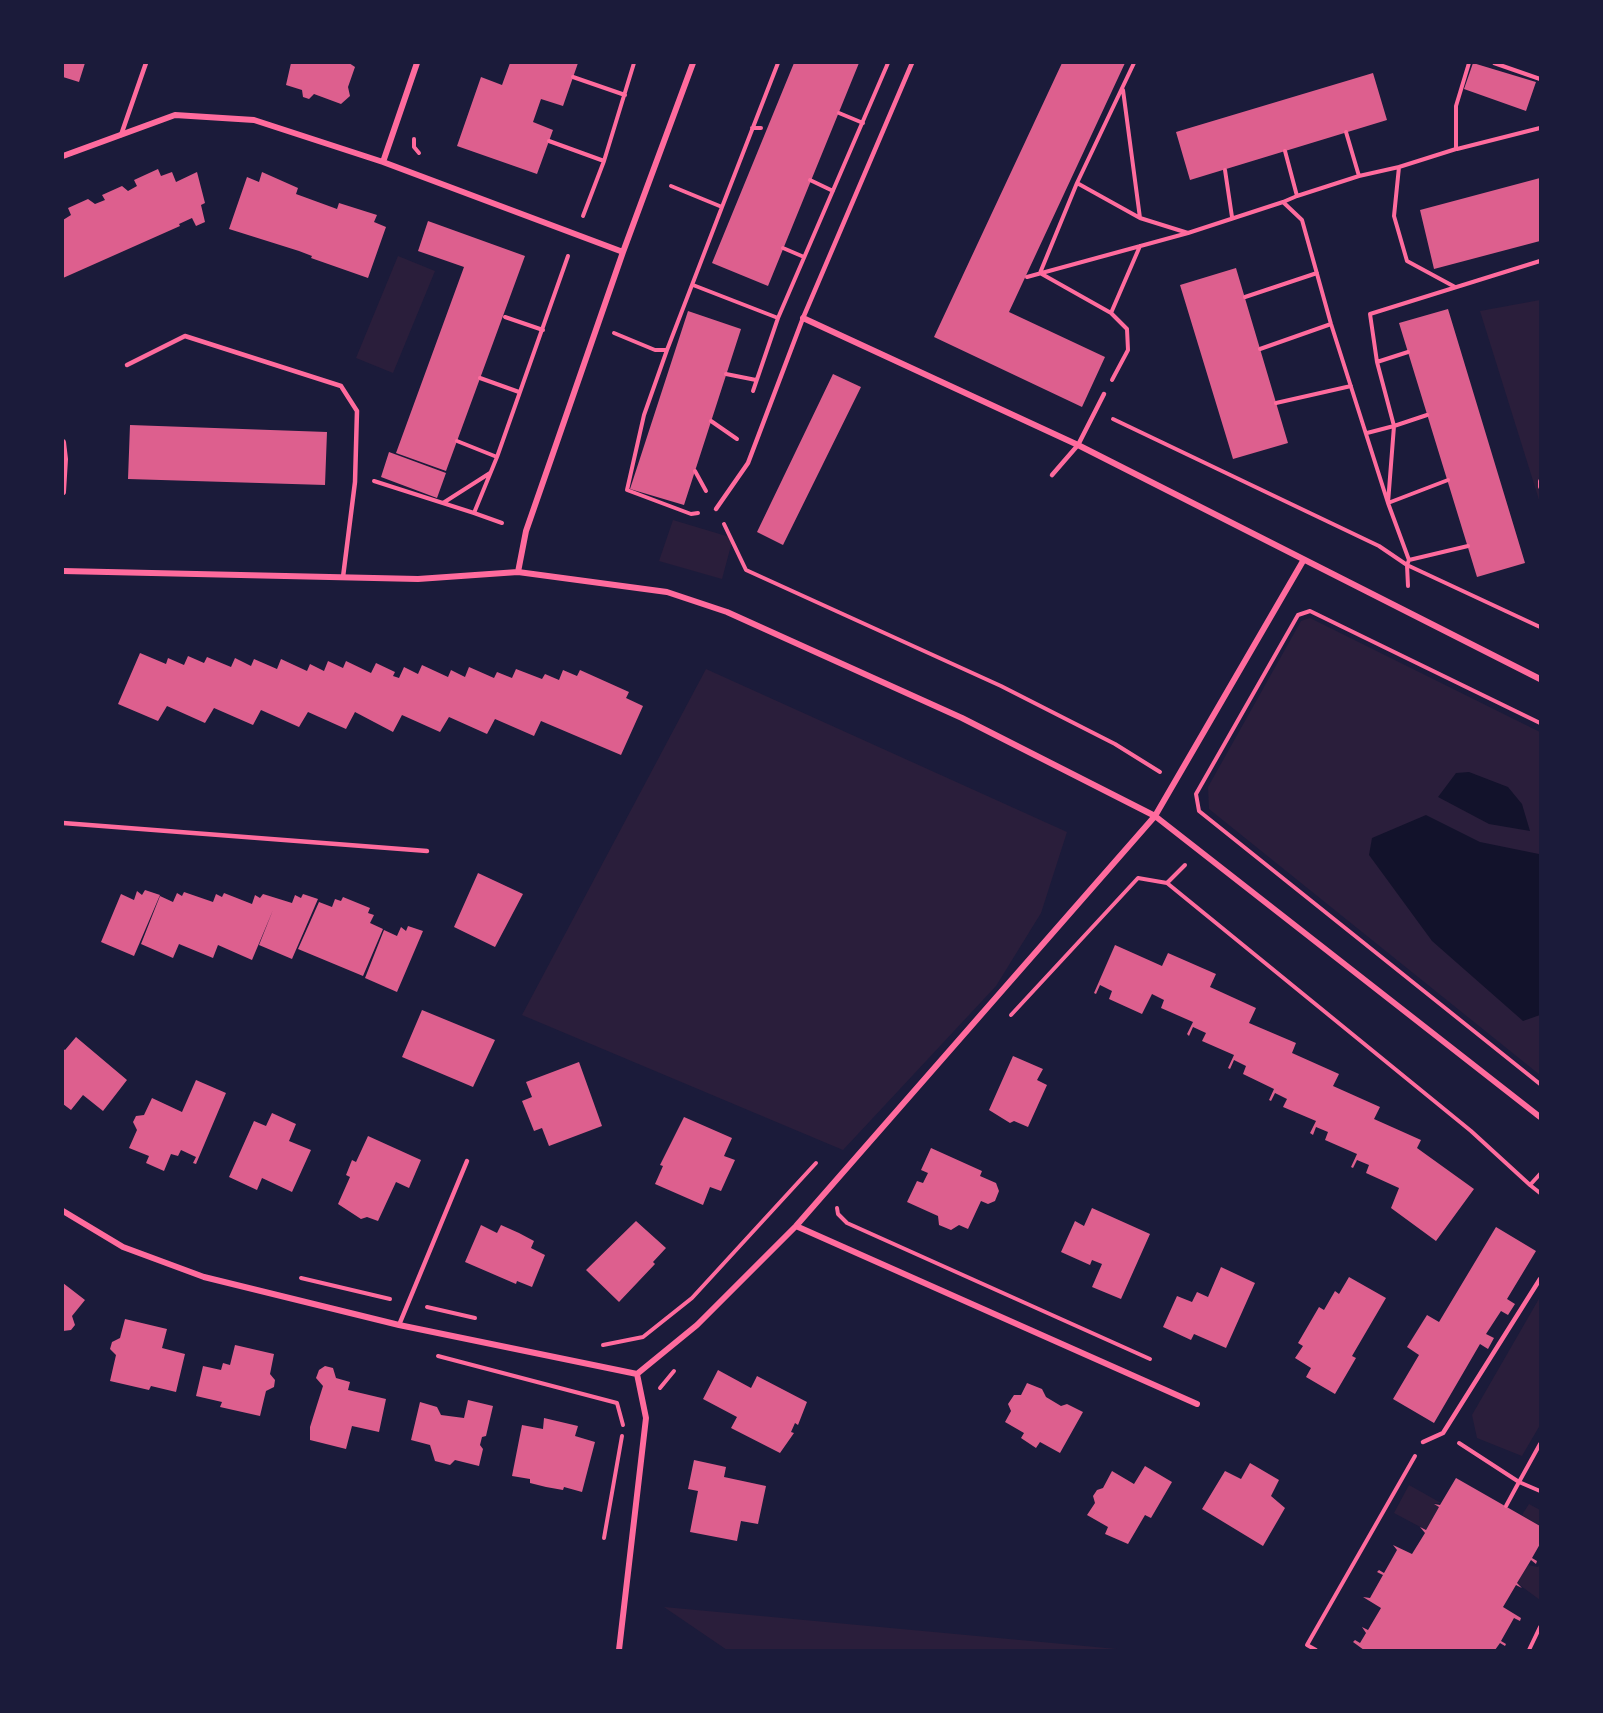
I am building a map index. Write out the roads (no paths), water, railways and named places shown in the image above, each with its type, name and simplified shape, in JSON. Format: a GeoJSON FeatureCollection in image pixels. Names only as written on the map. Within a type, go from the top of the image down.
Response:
{"type":"FeatureCollection","features":[{"type":"Feature","properties":{"kind":"street"},"geometry":{"type":"LineString","coordinates":[[383,162],[417,63]]}},
{"type":"Feature","properties":{"kind":"street"},"geometry":{"type":"LineString","coordinates":[[518,572],[526,531],[623,252],[651,182],[693,63]]}},
{"type":"Feature","properties":{"kind":"street"},"geometry":{"type":"LineString","coordinates":[[63,156],[175,115],[254,120],[383,162],[623,252]]}},
{"type":"Feature","properties":{"kind":"street"},"geometry":{"type":"LineString","coordinates":[[803,318],[1078,445],[1303,561],[1540,679]]}},
{"type":"Feature","properties":{"kind":"street"},"geometry":{"type":"LineString","coordinates":[[63,442],[65,459],[63,492]]}},
{"type":"Feature","properties":{"kind":"street"},"geometry":{"type":"LineString","coordinates":[[637,1374],[697,1325],[796,1226],[1155,816],[1303,561]]}},
{"type":"Feature","properties":{"kind":"street"},"geometry":{"type":"LineString","coordinates":[[63,572],[418,579],[518,572],[668,592],[727,612],[962,718],[1155,816],[1540,1117]]}},
{"type":"Feature","properties":{"kind":"street"},"geometry":{"type":"LineString","coordinates":[[63,1211],[123,1247],[204,1277],[399,1325],[637,1374]]}},
{"type":"Feature","properties":{"kind":"street"},"geometry":{"type":"LineString","coordinates":[[796,1226],[1197,1404]]}},
{"type":"Feature","properties":{"kind":"street"},"geometry":{"type":"LineString","coordinates":[[619,1650],[646,1418],[637,1374]]}},
{"type":"Feature","properties":{"kind":"lane"},"geometry":{"type":"LineString","coordinates":[[121,135],[146,63]]}},
{"type":"Feature","properties":{"kind":"lane"},"geometry":{"type":"LineString","coordinates":[[716,509],[748,463],[803,318],[912,63]]}},
{"type":"Feature","properties":{"kind":"lane"},"geometry":{"type":"LineString","coordinates":[[127,365],[185,336],[341,386],[357,411],[355,482],[343,577]]}},
{"type":"Feature","properties":{"kind":"lane"},"geometry":{"type":"LineString","coordinates":[[1052,474],[1078,445],[1104,394]]}},
{"type":"Feature","properties":{"kind":"lane"},"geometry":{"type":"LineString","coordinates":[[63,823],[428,851]]}},
{"type":"Feature","properties":{"kind":"lane"},"geometry":{"type":"LineString","coordinates":[[399,1325],[467,1161]]}},
{"type":"Feature","properties":{"kind":"lane"},"geometry":{"type":"LineString","coordinates":[[1423,1442],[1443,1433],[1540,1279]]}}]}
